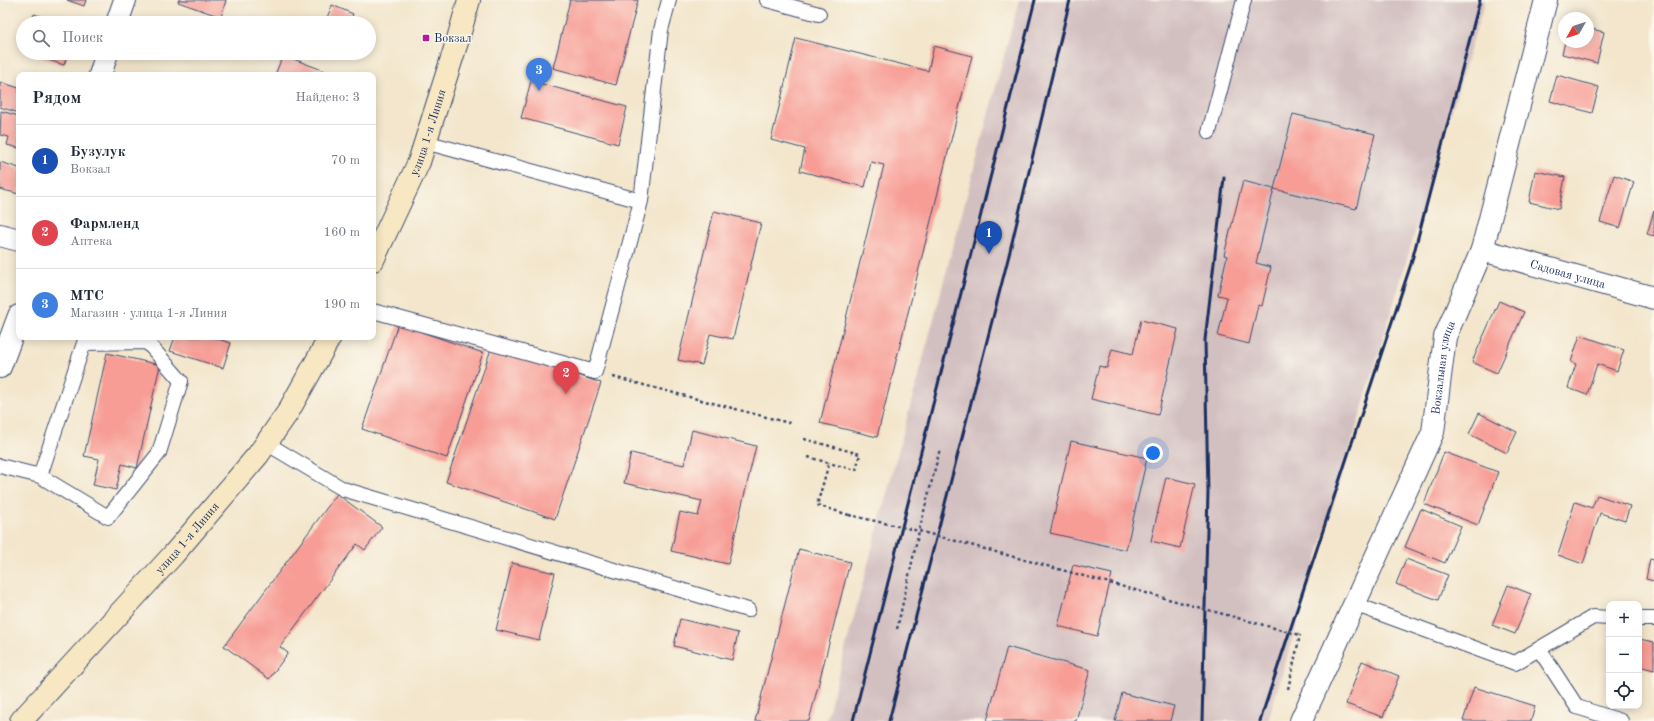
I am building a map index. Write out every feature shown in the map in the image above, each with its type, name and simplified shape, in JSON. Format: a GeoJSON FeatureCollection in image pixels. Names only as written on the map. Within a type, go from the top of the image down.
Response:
{"type":"FeatureCollection","features":[{"type":"Feature","properties":{"kind":"main road","name":"улица 1-я Линия"},"geometry":{"type":"LineString","coordinates":[[376,254],[419,162],[469,0]]}},
{"type":"Feature","properties":{"kind":"main road","name":"улица 1-я Линия"},"geometry":{"type":"LineString","coordinates":[[21,721],[173,555],[258,455],[288,412],[328,340]]}},
{"type":"Feature","properties":{"kind":"street"},"geometry":{"type":"LineString","coordinates":[[119,16],[125,0]]}},
{"type":"Feature","properties":{"kind":"street","name":"Вокзальная улица"},"geometry":{"type":"LineString","coordinates":[[1301,721],[1433,432],[1445,337],[1482,250],[1546,0]]}},
{"type":"Feature","properties":{"kind":"street"},"geometry":{"type":"LineString","coordinates":[[101,72],[105,60]]}},
{"type":"Feature","properties":{"kind":"street"},"geometry":{"type":"LineString","coordinates":[[0,235],[16,239]]}},
{"type":"Feature","properties":{"kind":"street","name":"Садовая улица"},"geometry":{"type":"LineString","coordinates":[[1482,250],[1654,298]]}},
{"type":"Feature","properties":{"kind":"street"},"geometry":{"type":"LineString","coordinates":[[0,367],[16,324]]}},
{"type":"Feature","properties":{"kind":"lane"},"geometry":{"type":"LineString","coordinates":[[376,312],[595,372],[641,201],[661,30],[669,0]]}},
{"type":"Feature","properties":{"kind":"lane"},"geometry":{"type":"LineString","coordinates":[[767,0],[819,14]]}},
{"type":"Feature","properties":{"kind":"lane"},"geometry":{"type":"LineString","coordinates":[[1209,132],[1244,0]]}},
{"type":"Feature","properties":{"kind":"lane"},"geometry":{"type":"LineString","coordinates":[[425,142],[641,201]]}},
{"type":"Feature","properties":{"kind":"lane"},"geometry":{"type":"LineString","coordinates":[[0,466],[40,476],[108,517],[159,453],[181,381],[147,342],[84,343],[40,476]]}},
{"type":"Feature","properties":{"kind":"lane"},"geometry":{"type":"LineString","coordinates":[[266,443],[343,489],[748,610]]}},
{"type":"Feature","properties":{"kind":"lane"},"geometry":{"type":"LineString","coordinates":[[1354,604],[1515,663],[1593,617],[1606,618]]}},
{"type":"Feature","properties":{"kind":"lane"},"geometry":{"type":"LineString","coordinates":[[1642,619],[1654,619]]}},
{"type":"Feature","properties":{"kind":"lane"},"geometry":{"type":"LineString","coordinates":[[1539,649],[1577,707],[1621,721]]}},
{"type":"Feature","properties":{"kind":"path"},"geometry":{"type":"LineString","coordinates":[[595,372],[793,424]]}},
{"type":"Feature","properties":{"kind":"path"},"geometry":{"type":"LineString","coordinates":[[804,440],[860,454],[856,470],[808,457]]}},
{"type":"Feature","properties":{"kind":"path"},"geometry":{"type":"LineString","coordinates":[[897,629],[919,531],[940,449]]}},
{"type":"Feature","properties":{"kind":"path"},"geometry":{"type":"LineString","coordinates":[[829,463],[817,505],[849,515],[919,531],[1300,635],[1287,692]]}},
{"type":"Feature","properties":{"kind":"shaded area"},"geometry":{"type":"Polygon","coordinates":[[[1019,0],[1485,0],[1268,721],[826,721],[1019,0]]]}},
{"type":"Feature","properties":{"kind":"building"},"geometry":{"type":"Polygon","coordinates":[[[67,0],[86,0],[84,6],[67,0]]]}},
{"type":"Feature","properties":{"kind":"building"},"geometry":{"type":"Polygon","coordinates":[[[179,0],[226,0],[221,16],[178,2],[179,0]]]}},
{"type":"Feature","properties":{"kind":"building"},"geometry":{"type":"Polygon","coordinates":[[[570,0],[638,0],[616,85],[553,68],[570,0]]]}},
{"type":"Feature","properties":{"kind":"building"},"geometry":{"type":"Polygon","coordinates":[[[332,5],[353,14],[352,16],[328,16],[332,5]]]}},
{"type":"Feature","properties":{"kind":"building"},"geometry":{"type":"Polygon","coordinates":[[[1594,30],[1604,32],[1597,63],[1562,54],[1564,48],[1594,48],[1594,30]]]}},
{"type":"Feature","properties":{"kind":"building"},"geometry":{"type":"Polygon","coordinates":[[[796,38],[928,71],[934,46],[972,56],[877,437],[820,423],[884,165],[871,162],[865,187],[800,171],[805,149],[771,140],[796,38]]]}},
{"type":"Feature","properties":{"kind":"building"},"geometry":{"type":"Polygon","coordinates":[[[48,60],[66,60],[64,65],[48,60]]]}},
{"type":"Feature","properties":{"kind":"building"},"geometry":{"type":"Polygon","coordinates":[[[281,60],[296,60],[327,72],[276,72],[281,60]]]}},
{"type":"Feature","properties":{"kind":"building"},"geometry":{"type":"Polygon","coordinates":[[[1557,75],[1599,87],[1592,113],[1550,101],[1557,75]]]}},
{"type":"Feature","properties":{"kind":"building"},"geometry":{"type":"Polygon","coordinates":[[[531,81],[627,107],[618,144],[521,118],[531,81]]]}},
{"type":"Feature","properties":{"kind":"building"},"geometry":{"type":"Polygon","coordinates":[[[0,82],[16,87],[16,112],[0,107],[0,82]]]}},
{"type":"Feature","properties":{"kind":"building"},"geometry":{"type":"Polygon","coordinates":[[[1,111],[16,115],[16,147],[7,145],[9,137],[0,135],[1,111]]]}},
{"type":"Feature","properties":{"kind":"building"},"geometry":{"type":"Polygon","coordinates":[[[1293,114],[1375,134],[1356,209],[1274,189],[1293,114]]]}},
{"type":"Feature","properties":{"kind":"building"},"geometry":{"type":"Polygon","coordinates":[[[0,162],[16,167],[16,193],[0,189],[0,162]]]}},
{"type":"Feature","properties":{"kind":"building"},"geometry":{"type":"Polygon","coordinates":[[[1535,171],[1565,177],[1559,209],[1529,202],[1535,171]]]}},
{"type":"Feature","properties":{"kind":"building"},"geometry":{"type":"Polygon","coordinates":[[[1614,175],[1634,182],[1620,228],[1600,222],[1614,175]]]}},
{"type":"Feature","properties":{"kind":"building"},"geometry":{"type":"Polygon","coordinates":[[[1243,181],[1274,189],[1256,263],[1271,267],[1262,306],[1258,305],[1249,344],[1218,336],[1227,297],[1218,295],[1227,256],[1224,255],[1243,181]]]}},
{"type":"Feature","properties":{"kind":"building"},"geometry":{"type":"Polygon","coordinates":[[[714,211],[761,223],[733,339],[710,334],[702,365],[678,360],[714,211]]]}},
{"type":"Feature","properties":{"kind":"building"},"geometry":{"type":"Polygon","coordinates":[[[1654,211],[1654,236],[1647,234],[1654,211]]]}},
{"type":"Feature","properties":{"kind":"building"},"geometry":{"type":"Polygon","coordinates":[[[1499,301],[1524,312],[1497,373],[1472,362],[1499,301]]]}},
{"type":"Feature","properties":{"kind":"building"},"geometry":{"type":"Polygon","coordinates":[[[1141,320],[1178,329],[1158,415],[1091,399],[1099,366],[1107,368],[1112,349],[1133,354],[1141,320]]]}},
{"type":"Feature","properties":{"kind":"building"},"geometry":{"type":"Polygon","coordinates":[[[398,324],[483,353],[447,458],[362,429],[398,324]]]}},
{"type":"Feature","properties":{"kind":"building"},"geometry":{"type":"Polygon","coordinates":[[[1580,335],[1624,350],[1617,371],[1597,364],[1587,395],[1568,388],[1576,364],[1571,362],[1580,335]]]}},
{"type":"Feature","properties":{"kind":"building"},"geometry":{"type":"Polygon","coordinates":[[[174,340],[221,340],[231,343],[223,368],[170,351],[174,340]]]}},
{"type":"Feature","properties":{"kind":"building"},"geometry":{"type":"Polygon","coordinates":[[[492,346],[601,383],[555,519],[446,482],[492,346]]]}},
{"type":"Feature","properties":{"kind":"building"},"geometry":{"type":"Polygon","coordinates":[[[107,353],[160,365],[137,468],[122,464],[116,490],[93,485],[99,459],[84,456],[107,353]]]}},
{"type":"Feature","properties":{"kind":"building"},"geometry":{"type":"Polygon","coordinates":[[[1479,413],[1517,432],[1507,453],[1469,434],[1479,413]]]}},
{"type":"Feature","properties":{"kind":"building"},"geometry":{"type":"Polygon","coordinates":[[[692,430],[756,446],[728,564],[671,551],[680,512],[698,516],[702,501],[624,483],[631,453],[684,465],[692,430]]]}},
{"type":"Feature","properties":{"kind":"building"},"geometry":{"type":"Polygon","coordinates":[[[1071,441],[1147,458],[1126,550],[1050,533],[1071,441]]]}},
{"type":"Feature","properties":{"kind":"building"},"geometry":{"type":"Polygon","coordinates":[[[1444,452],[1498,472],[1478,525],[1424,504],[1444,452]]]}},
{"type":"Feature","properties":{"kind":"building"},"geometry":{"type":"Polygon","coordinates":[[[1166,477],[1195,484],[1180,548],[1151,541],[1166,477]]]}},
{"type":"Feature","properties":{"kind":"building"},"geometry":{"type":"Polygon","coordinates":[[[337,494],[382,527],[365,550],[357,544],[280,647],[288,653],[269,679],[224,646],[337,494]]]}},
{"type":"Feature","properties":{"kind":"building"},"geometry":{"type":"Polygon","coordinates":[[[1597,495],[1630,506],[1625,521],[1600,513],[1583,564],[1558,555],[1575,502],[1592,508],[1597,495]]]}},
{"type":"Feature","properties":{"kind":"building"},"geometry":{"type":"Polygon","coordinates":[[[1421,509],[1461,526],[1445,563],[1405,547],[1421,509]]]}},
{"type":"Feature","properties":{"kind":"building"},"geometry":{"type":"Polygon","coordinates":[[[799,549],[850,562],[809,721],[755,721],[799,549]]]}},
{"type":"Feature","properties":{"kind":"building"},"geometry":{"type":"Polygon","coordinates":[[[1406,559],[1448,575],[1438,600],[1396,584],[1406,559]]]}},
{"type":"Feature","properties":{"kind":"building"},"geometry":{"type":"Polygon","coordinates":[[[1650,559],[1654,560],[1654,581],[1646,579],[1650,559]]]}},
{"type":"Feature","properties":{"kind":"building"},"geometry":{"type":"Polygon","coordinates":[[[512,563],[555,573],[539,640],[496,630],[512,563]]]}},
{"type":"Feature","properties":{"kind":"building"},"geometry":{"type":"Polygon","coordinates":[[[1073,565],[1112,574],[1097,636],[1058,626],[1073,565]]]}},
{"type":"Feature","properties":{"kind":"building"},"geometry":{"type":"Polygon","coordinates":[[[1508,585],[1531,594],[1515,634],[1492,625],[1508,585]]]}},
{"type":"Feature","properties":{"kind":"building"},"geometry":{"type":"Polygon","coordinates":[[[680,619],[738,633],[732,660],[674,646],[680,619]]]}},
{"type":"Feature","properties":{"kind":"building"},"geometry":{"type":"Polygon","coordinates":[[[1642,640],[1654,642],[1654,670],[1642,667],[1642,640]]]}},
{"type":"Feature","properties":{"kind":"building"},"geometry":{"type":"Polygon","coordinates":[[[1007,647],[1090,670],[1076,721],[987,721],[1007,647]]]}},
{"type":"Feature","properties":{"kind":"building"},"geometry":{"type":"Polygon","coordinates":[[[1362,661],[1399,676],[1383,717],[1346,704],[1362,661]]]}},
{"type":"Feature","properties":{"kind":"building"},"geometry":{"type":"Polygon","coordinates":[[[1474,687],[1535,706],[1531,721],[1463,721],[1474,687]]]}},
{"type":"Feature","properties":{"kind":"building"},"geometry":{"type":"Polygon","coordinates":[[[1122,693],[1174,706],[1170,721],[1115,721],[1122,693]]]}},
{"type":"Feature","properties":{"kind":"railway"},"geometry":{"type":"LineString","coordinates":[[853,721],[1035,0]]}},
{"type":"Feature","properties":{"kind":"railway"},"geometry":{"type":"LineString","coordinates":[[889,721],[1008,259],[1070,0]]}},
{"type":"Feature","properties":{"kind":"railway"},"geometry":{"type":"LineString","coordinates":[[1260,721],[1411,264],[1480,0]]}},
{"type":"Feature","properties":{"kind":"railway"},"geometry":{"type":"LineString","coordinates":[[1202,721],[1208,492],[1205,340],[1224,178]]}},
{"type":"Feature","properties":{"kind":"place","name":"Вокзал"},"geometry":{"type":"Point","coordinates":[426,38]}},
{"type":"Feature","properties":{"kind":"place","name":"МТС"},"geometry":{"type":"Point","coordinates":[539,91]}},
{"type":"Feature","properties":{"kind":"place","name":"Бузулук"},"geometry":{"type":"Point","coordinates":[989,254]}},
{"type":"Feature","properties":{"kind":"place","name":"Фармленд"},"geometry":{"type":"Point","coordinates":[566,394]}}]}
